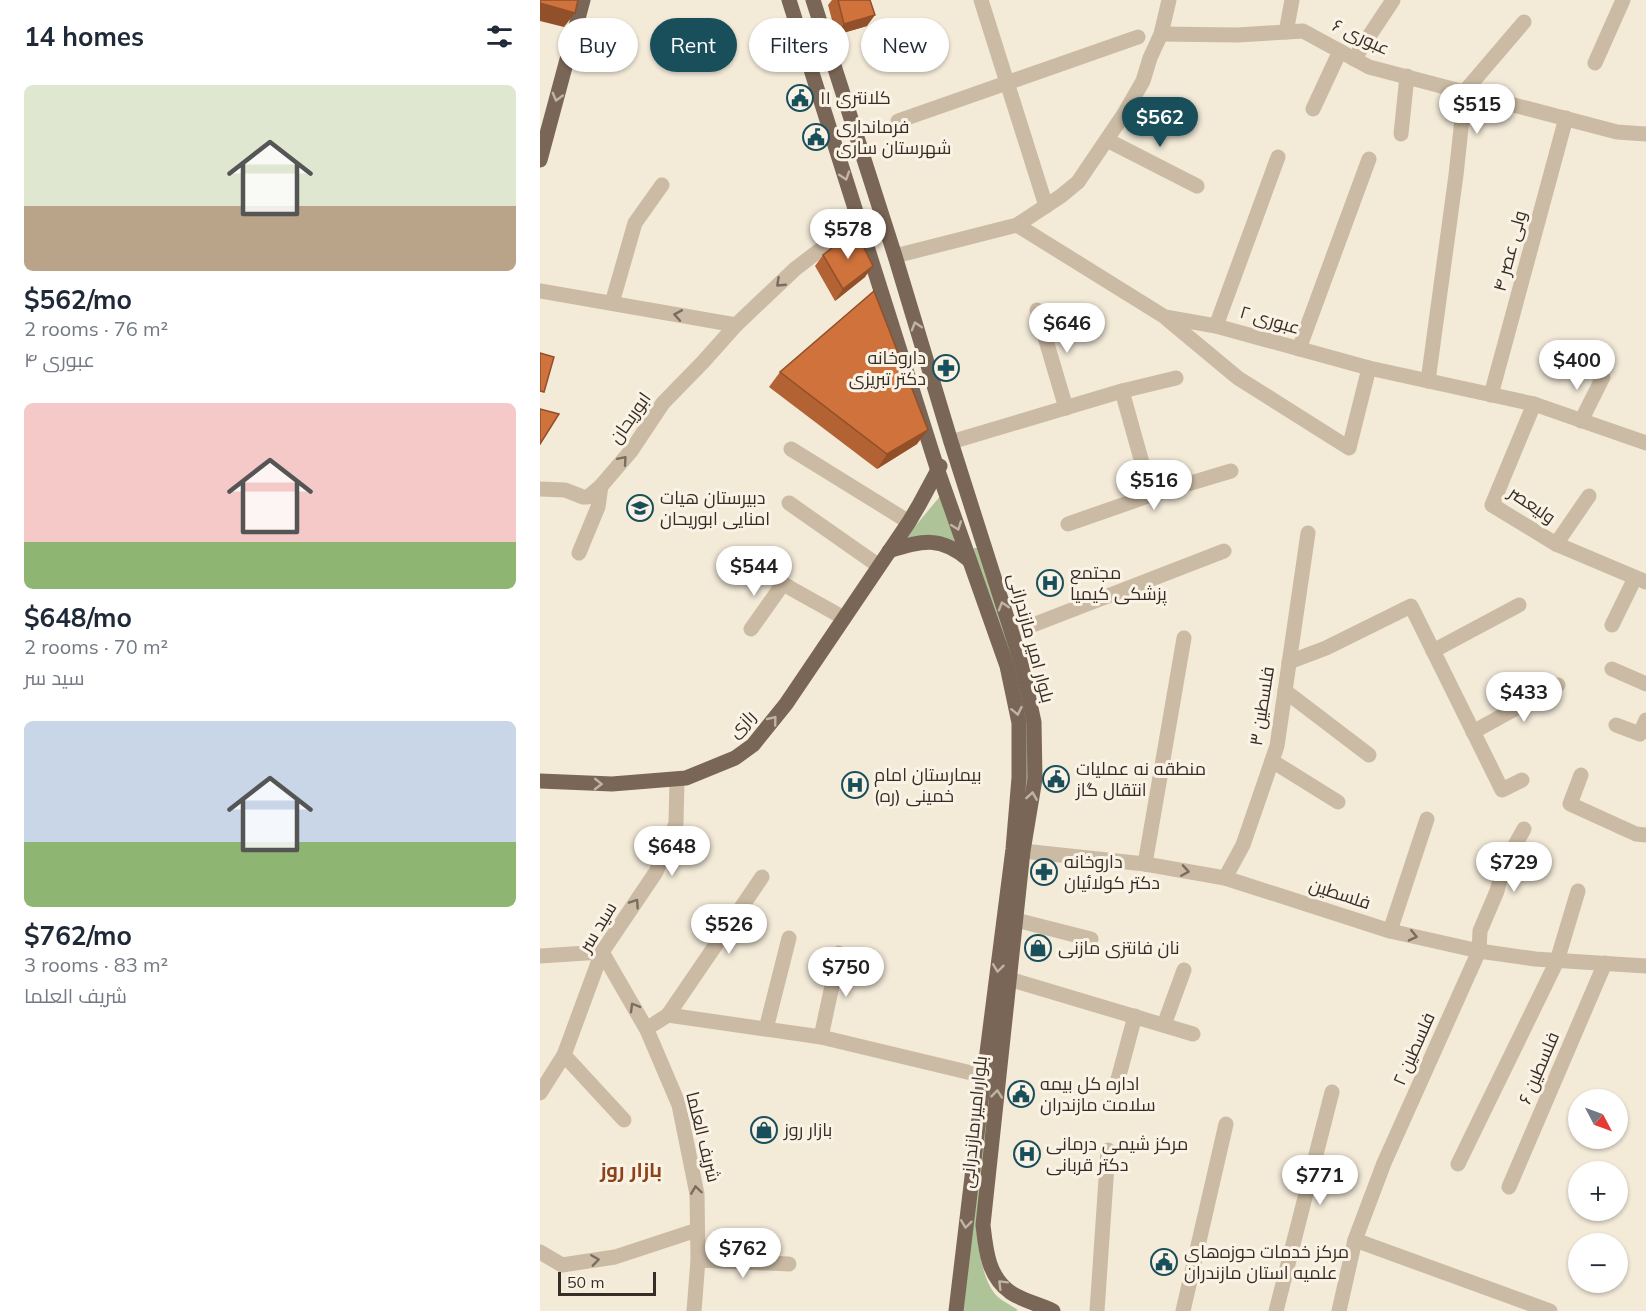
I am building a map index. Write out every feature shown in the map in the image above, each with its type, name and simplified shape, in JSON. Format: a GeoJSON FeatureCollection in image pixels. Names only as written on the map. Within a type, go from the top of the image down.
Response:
{"type":"FeatureCollection","features":[{"type":"Feature","properties":{"kind":"main road"},"geometry":{"type":"LineString","coordinates":[[540,160],[583,0]]}},
{"type":"Feature","properties":{"kind":"main road","name":"بلوار امیر مازندرانی"},"geometry":{"type":"LineString","coordinates":[[789,0],[938,471],[1007,666],[1019,723],[1019,778],[1013,849],[956,1311]]}},
{"type":"Feature","properties":{"kind":"main road","name":"بلوار امیر مازندرانی"},"geometry":{"type":"LineString","coordinates":[[813,0],[1021,662],[1034,722],[1035,779],[1023,850],[983,1225],[985,1246],[995,1278],[1011,1292],[1053,1311]]}},
{"type":"Feature","properties":{"kind":"main road","name":"رازی"},"geometry":{"type":"LineString","coordinates":[[540,781],[612,784],[686,778],[717,767],[753,745],[786,704],[909,522],[938,471],[951,442]]}},
{"type":"Feature","properties":{"kind":"main road"},"geometry":{"type":"LineString","coordinates":[[889,551],[910,544],[944,544],[970,560]]}},
{"type":"Feature","properties":{"kind":"street"},"geometry":{"type":"LineString","coordinates":[[981,0],[1046,206]]}},
{"type":"Feature","properties":{"kind":"street"},"geometry":{"type":"LineString","coordinates":[[895,256],[1017,225],[1078,182],[1124,114],[1143,81],[1161,34],[1169,0]]}},
{"type":"Feature","properties":{"kind":"street"},"geometry":{"type":"LineString","coordinates":[[1286,32],[1292,0]]}},
{"type":"Feature","properties":{"kind":"street"},"geometry":{"type":"LineString","coordinates":[[1354,59],[1393,0]]}},
{"type":"Feature","properties":{"kind":"street"},"geometry":{"type":"LineString","coordinates":[[1595,63],[1623,0]]}},
{"type":"Feature","properties":{"kind":"street"},"geometry":{"type":"LineString","coordinates":[[1428,381],[1465,91],[1524,22]]}},
{"type":"Feature","properties":{"kind":"street","name":"عبوری ۶"},"geometry":{"type":"LineString","coordinates":[[1161,34],[1237,35],[1303,31],[1369,67],[1617,132],[1646,134]]}},
{"type":"Feature","properties":{"kind":"street"},"geometry":{"type":"LineString","coordinates":[[898,121],[1138,38]]}},
{"type":"Feature","properties":{"kind":"street"},"geometry":{"type":"LineString","coordinates":[[1313,109],[1340,51]]}},
{"type":"Feature","properties":{"kind":"street"},"geometry":{"type":"LineString","coordinates":[[1401,134],[1407,76]]}},
{"type":"Feature","properties":{"kind":"street","name":"ولی عصر ۴"},"geometry":{"type":"LineString","coordinates":[[1491,395],[1566,118]]}},
{"type":"Feature","properties":{"kind":"street"},"geometry":{"type":"LineString","coordinates":[[1107,140],[1197,186]]}},
{"type":"Feature","properties":{"kind":"street"},"geometry":{"type":"LineString","coordinates":[[1216,326],[1278,157]]}},
{"type":"Feature","properties":{"kind":"street"},"geometry":{"type":"LineString","coordinates":[[1299,349],[1369,159]]}},
{"type":"Feature","properties":{"kind":"street"},"geometry":{"type":"LineString","coordinates":[[612,303],[635,223],[662,185]]}},
{"type":"Feature","properties":{"kind":"street","name":"ابوریحان"},"geometry":{"type":"LineString","coordinates":[[601,486],[631,451],[663,404],[736,325],[795,269],[859,220]]}},
{"type":"Feature","properties":{"kind":"street","name":"عبوری ۲"},"geometry":{"type":"LineString","coordinates":[[1017,225],[1165,317],[1216,326],[1369,368],[1534,404],[1646,443]]}},
{"type":"Feature","properties":{"kind":"street"},"geometry":{"type":"LineString","coordinates":[[540,291],[736,325]]}},
{"type":"Feature","properties":{"kind":"street"},"geometry":{"type":"LineString","coordinates":[[1037,310],[1066,408]]}},
{"type":"Feature","properties":{"kind":"street"},"geometry":{"type":"LineString","coordinates":[[1165,317],[1238,378],[1349,448],[1369,368]]}},
{"type":"Feature","properties":{"kind":"street"},"geometry":{"type":"LineString","coordinates":[[1581,421],[1603,377]]}},
{"type":"Feature","properties":{"kind":"street"},"geometry":{"type":"LineString","coordinates":[[951,442],[1122,391],[1176,378]]}},
{"type":"Feature","properties":{"kind":"street"},"geometry":{"type":"LineString","coordinates":[[1122,391],[1151,495]]}},
{"type":"Feature","properties":{"kind":"street","name":"ولیعصر"},"geometry":{"type":"LineString","coordinates":[[1534,404],[1492,505],[1556,544],[1640,580]]}},
{"type":"Feature","properties":{"kind":"street"},"geometry":{"type":"LineString","coordinates":[[791,449],[909,522]]}},
{"type":"Feature","properties":{"kind":"street"},"geometry":{"type":"LineString","coordinates":[[1068,524],[1151,495],[1231,471]]}},
{"type":"Feature","properties":{"kind":"street"},"geometry":{"type":"LineString","coordinates":[[540,489],[565,490],[588,497],[601,486]]}},
{"type":"Feature","properties":{"kind":"street"},"geometry":{"type":"LineString","coordinates":[[579,553],[598,507],[601,486]]}},
{"type":"Feature","properties":{"kind":"street"},"geometry":{"type":"LineString","coordinates":[[1556,544],[1589,496]]}},
{"type":"Feature","properties":{"kind":"street"},"geometry":{"type":"LineString","coordinates":[[789,503],[879,566]]}},
{"type":"Feature","properties":{"kind":"street","name":"فلسطین ۳"},"geometry":{"type":"LineString","coordinates":[[1225,878],[1243,845],[1277,746],[1308,532]]}},
{"type":"Feature","properties":{"kind":"street"},"geometry":{"type":"LineString","coordinates":[[1012,633],[1224,551]]}},
{"type":"Feature","properties":{"kind":"street"},"geometry":{"type":"LineString","coordinates":[[738,555],[843,618]]}},
{"type":"Feature","properties":{"kind":"street"},"geometry":{"type":"LineString","coordinates":[[1612,625],[1640,580]]}},
{"type":"Feature","properties":{"kind":"street"},"geometry":{"type":"LineString","coordinates":[[752,629],[783,584]]}},
{"type":"Feature","properties":{"kind":"street"},"geometry":{"type":"LineString","coordinates":[[1433,651],[1519,605]]}},
{"type":"Feature","properties":{"kind":"street"},"geometry":{"type":"LineString","coordinates":[[1289,662],[1326,648],[1411,606],[1502,790],[1522,780]]}},
{"type":"Feature","properties":{"kind":"street"},"geometry":{"type":"LineString","coordinates":[[1145,864],[1184,638]]}},
{"type":"Feature","properties":{"kind":"street"},"geometry":{"type":"LineString","coordinates":[[1612,669],[1646,684]]}},
{"type":"Feature","properties":{"kind":"street"},"geometry":{"type":"LineString","coordinates":[[1473,732],[1558,685]]}},
{"type":"Feature","properties":{"kind":"street"},"geometry":{"type":"LineString","coordinates":[[1285,691],[1369,755]]}},
{"type":"Feature","properties":{"kind":"street"},"geometry":{"type":"LineString","coordinates":[[1616,725],[1640,734],[1646,720]]}},
{"type":"Feature","properties":{"kind":"street"},"geometry":{"type":"LineString","coordinates":[[1272,761],[1338,802]]}},
{"type":"Feature","properties":{"kind":"street"},"geometry":{"type":"LineString","coordinates":[[1581,775],[1570,804],[1636,834],[1646,836]]}},
{"type":"Feature","properties":{"kind":"street","name":"سید سر"},"geometry":{"type":"LineString","coordinates":[[540,1093],[564,1055],[602,952],[656,872],[676,823],[677,779]]}},
{"type":"Feature","properties":{"kind":"street"},"geometry":{"type":"LineString","coordinates":[[1390,931],[1427,819]]}},
{"type":"Feature","properties":{"kind":"street","name":"فلسطین ۲"},"geometry":{"type":"LineString","coordinates":[[1340,1311],[1355,1240],[1384,1163],[1479,951],[1480,931],[1497,891],[1503,867],[1524,829]]}},
{"type":"Feature","properties":{"kind":"street","name":"فلسطین"},"geometry":{"type":"LineString","coordinates":[[1023,850],[1145,864],[1225,878],[1390,931],[1479,951],[1535,959],[1646,966]]}},
{"type":"Feature","properties":{"kind":"street"},"geometry":{"type":"LineString","coordinates":[[654,1024],[668,1015],[762,877]]}},
{"type":"Feature","properties":{"kind":"street"},"geometry":{"type":"LineString","coordinates":[[1458,1164],[1557,960],[1578,891]]}},
{"type":"Feature","properties":{"kind":"street"},"geometry":{"type":"LineString","coordinates":[[1016,920],[1091,939]]}},
{"type":"Feature","properties":{"kind":"street"},"geometry":{"type":"LineString","coordinates":[[766,1029],[789,938]]}},
{"type":"Feature","properties":{"kind":"street"},"geometry":{"type":"LineString","coordinates":[[540,956],[602,952]]}},
{"type":"Feature","properties":{"kind":"street","name":"شریف العلما"},"geometry":{"type":"LineString","coordinates":[[602,952],[647,1030],[679,1105],[698,1194],[698,1260],[694,1311]]}},
{"type":"Feature","properties":{"kind":"street"},"geometry":{"type":"LineString","coordinates":[[821,1037],[839,953]]}},
{"type":"Feature","properties":{"kind":"street","name":"فلسطین ۶"},"geometry":{"type":"LineString","coordinates":[[1509,1188],[1605,963]]}},
{"type":"Feature","properties":{"kind":"street"},"geometry":{"type":"LineString","coordinates":[[1164,1025],[1184,969]]}},
{"type":"Feature","properties":{"kind":"street"},"geometry":{"type":"LineString","coordinates":[[1009,979],[1193,1034]]}},
{"type":"Feature","properties":{"kind":"street"},"geometry":{"type":"LineString","coordinates":[[668,1015],[821,1037],[984,1076]]}},
{"type":"Feature","properties":{"kind":"street"},"geometry":{"type":"LineString","coordinates":[[1117,1083],[1136,1016]]}},
{"type":"Feature","properties":{"kind":"street"},"geometry":{"type":"LineString","coordinates":[[564,1055],[624,1120]]}},
{"type":"Feature","properties":{"kind":"street"},"geometry":{"type":"LineString","coordinates":[[1276,1311],[1332,1092]]}},
{"type":"Feature","properties":{"kind":"street"},"geometry":{"type":"LineString","coordinates":[[1182,1311],[1226,1124]]}},
{"type":"Feature","properties":{"kind":"street"},"geometry":{"type":"LineString","coordinates":[[1097,1311],[1108,1150]]}},
{"type":"Feature","properties":{"kind":"street"},"geometry":{"type":"LineString","coordinates":[[540,1252],[562,1265],[615,1257],[697,1230]]}},
{"type":"Feature","properties":{"kind":"street"},"geometry":{"type":"LineString","coordinates":[[1355,1240],[1550,1311]]}},
{"type":"Feature","properties":{"kind":"street"},"geometry":{"type":"LineString","coordinates":[[698,1260],[789,1264]]}},
{"type":"Feature","properties":{"kind":"green space"},"geometry":{"type":"Polygon","coordinates":[[[942,494],[959,544],[902,542],[942,494]]]}},
{"type":"Feature","properties":{"kind":"green space"},"geometry":{"type":"Polygon","coordinates":[[[974,548],[980,548],[1031,723],[1030,786],[978,1222],[981,1260],[986,1278],[995,1294],[1018,1310],[1016,1311],[960,1311],[1023,759],[971,553],[974,548]]]}},
{"type":"Feature","properties":{"kind":"building"},"geometry":{"type":"Polygon","coordinates":[[[540,0],[578,0],[575,13],[540,3],[540,0]]]}},
{"type":"Feature","properties":{"kind":"building"},"geometry":{"type":"Polygon","coordinates":[[[838,0],[870,0],[875,15],[849,23],[849,18],[842,18],[838,0]]]}},
{"type":"Feature","properties":{"kind":"building"},"geometry":{"type":"Polygon","coordinates":[[[855,230],[873,266],[843,289],[823,255],[855,230]]]}},
{"type":"Feature","properties":{"kind":"building"},"geometry":{"type":"Polygon","coordinates":[[[874,291],[928,430],[887,454],[780,372],[874,291]]]}},
{"type":"Feature","properties":{"kind":"building"},"geometry":{"type":"Polygon","coordinates":[[[540,353],[554,357],[544,392],[540,391],[540,353]]]}},
{"type":"Feature","properties":{"kind":"building"},"geometry":{"type":"Polygon","coordinates":[[[540,409],[559,414],[540,444],[540,409]]]}},
{"type":"Feature","properties":{"kind":"place","name":"کلانتری ۱۱"},"geometry":{"type":"Point","coordinates":[800,98]}},
{"type":"Feature","properties":{"kind":"place","name":"فرمانداری شهرستان ساری"},"geometry":{"type":"Point","coordinates":[816,137]}},
{"type":"Feature","properties":{"kind":"place","name":"داروخانه دکتر تبریزی"},"geometry":{"type":"Point","coordinates":[946,368]}},
{"type":"Feature","properties":{"kind":"place","name":"دبیرستان هیات امنایی ابوریحان"},"geometry":{"type":"Point","coordinates":[640,508]}},
{"type":"Feature","properties":{"kind":"place","name":"مجتمع پزشکی کیمیا"},"geometry":{"type":"Point","coordinates":[1050,583]}},
{"type":"Feature","properties":{"kind":"place","name":"منطقه نه عملیات انتقال گاز"},"geometry":{"type":"Point","coordinates":[1056,779]}},
{"type":"Feature","properties":{"kind":"place","name":"بیمارستان امام خمینی (ره)"},"geometry":{"type":"Point","coordinates":[855,785]}},
{"type":"Feature","properties":{"kind":"place","name":"داروخانه دکتر کولائیان"},"geometry":{"type":"Point","coordinates":[1044,872]}},
{"type":"Feature","properties":{"kind":"place","name":"نان فانتزی مازنی"},"geometry":{"type":"Point","coordinates":[1038,948]}},
{"type":"Feature","properties":{"kind":"place","name":"اداره کل بیمه سلامت مازندران"},"geometry":{"type":"Point","coordinates":[1021,1094]}},
{"type":"Feature","properties":{"kind":"place","name":"بازار روز"},"geometry":{"type":"Point","coordinates":[764,1130]}},
{"type":"Feature","properties":{"kind":"place","name":"مرکز شیمی درمانی دکتر قربانی"},"geometry":{"type":"Point","coordinates":[1027,1154]}},
{"type":"Feature","properties":{"kind":"place","name":"مرکز خدمات حوزه‌های علمیه استان مازندران"},"geometry":{"type":"Point","coordinates":[1164,1262]}},
{"type":"Feature","properties":{"kind":"district","name":"بازار روز"},"geometry":{"type":"Point","coordinates":[631,1170]}}]}
